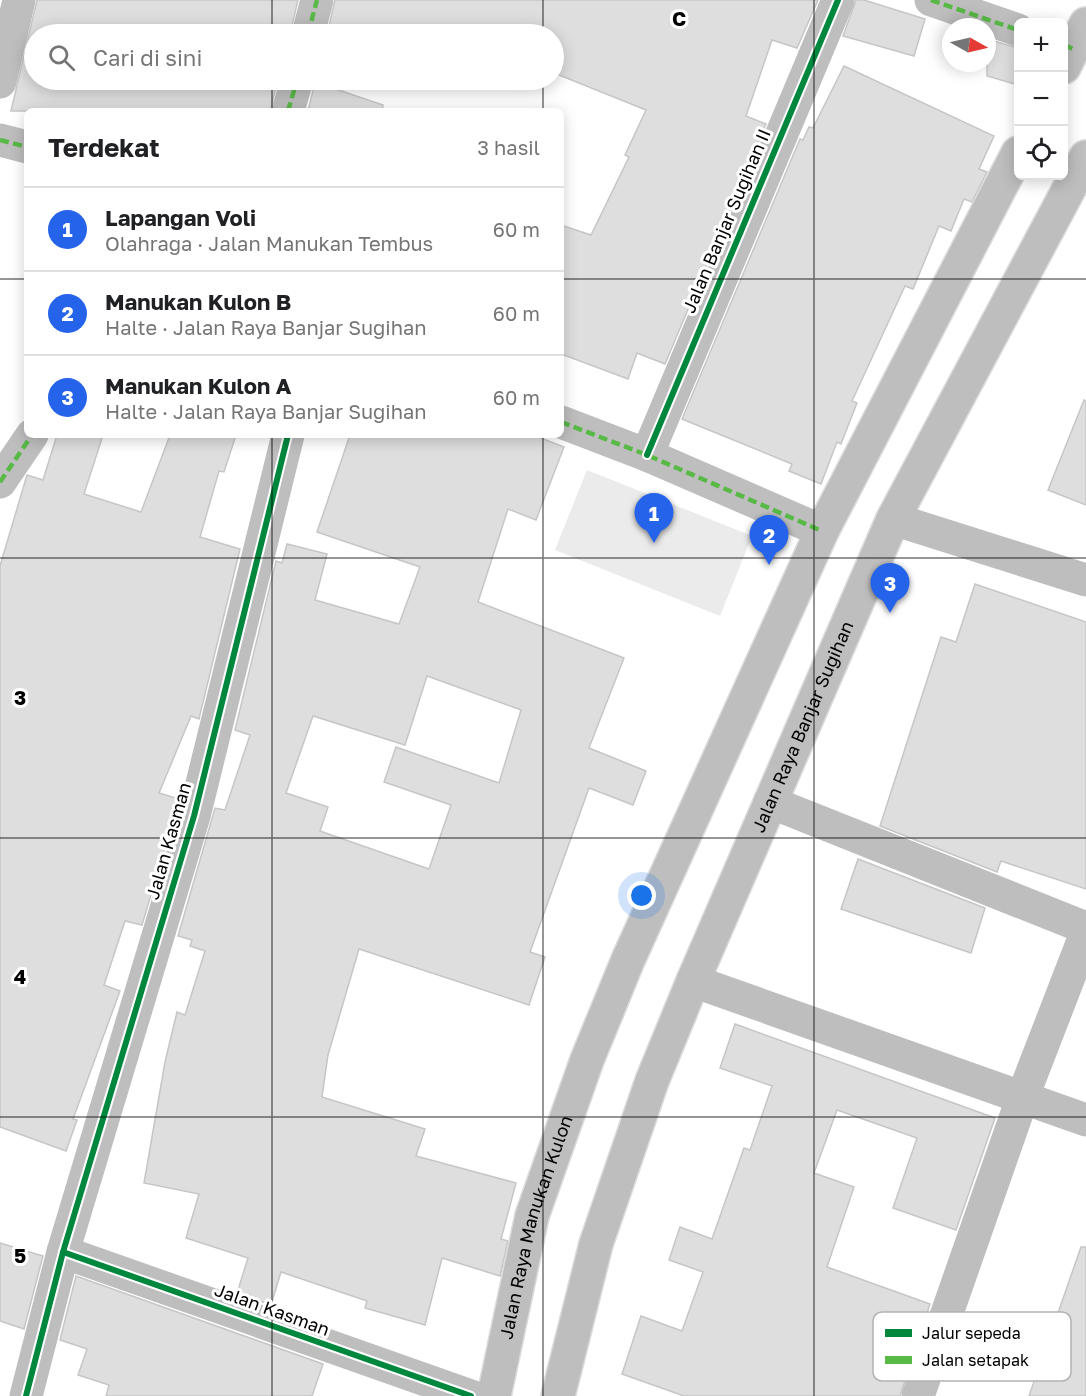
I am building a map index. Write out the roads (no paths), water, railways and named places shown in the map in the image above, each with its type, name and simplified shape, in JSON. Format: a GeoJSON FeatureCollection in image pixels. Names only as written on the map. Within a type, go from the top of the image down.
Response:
{"type":"FeatureCollection","features":[{"type":"Feature","properties":{"kind":"main road"},"geometry":{"type":"LineString","coordinates":[[0,82],[19,0]]}},
{"type":"Feature","properties":{"kind":"main road"},"geometry":{"type":"LineString","coordinates":[[311,24],[317,0]]}},
{"type":"Feature","properties":{"kind":"main road","name":"Jalan Banjar Sugihan II"},"geometry":{"type":"LineString","coordinates":[[647,455],[838,0]]}},
{"type":"Feature","properties":{"kind":"main road"},"geometry":{"type":"LineString","coordinates":[[931,0],[1014,29]]}},
{"type":"Feature","properties":{"kind":"main road"},"geometry":{"type":"LineString","coordinates":[[289,108],[294,90]]}},
{"type":"Feature","properties":{"kind":"main road"},"geometry":{"type":"LineString","coordinates":[[0,140],[24,146]]}},
{"type":"Feature","properties":{"kind":"main road"},"geometry":{"type":"LineString","coordinates":[[564,423],[647,455],[822,531],[1014,161]]}},
{"type":"Feature","properties":{"kind":"main road","name":"Jalan Raya Banjar Sugihan"},"geometry":{"type":"LineString","coordinates":[[558,1396],[596,1244],[652,1081],[693,981],[893,519],[1082,174]]}},
{"type":"Feature","properties":{"kind":"main road"},"geometry":{"type":"LineString","coordinates":[[0,482],[30,438]]}},
{"type":"Feature","properties":{"kind":"main road","name":"Jalan Kasman"},"geometry":{"type":"LineString","coordinates":[[26,1396],[63,1252],[194,816],[287,438]]}},
{"type":"Feature","properties":{"kind":"main road"},"geometry":{"type":"LineString","coordinates":[[893,519],[1086,580]]}},
{"type":"Feature","properties":{"kind":"main road","name":"Jalan Raya Manukan Kulon"},"geometry":{"type":"LineString","coordinates":[[494,1396],[532,1216],[587,1060],[628,960],[822,531]]}},
{"type":"Feature","properties":{"kind":"main road"},"geometry":{"type":"LineString","coordinates":[[770,802],[1086,930],[1023,1096],[947,1312]]}},
{"type":"Feature","properties":{"kind":"main road"},"geometry":{"type":"LineString","coordinates":[[693,981],[1086,1120]]}},
{"type":"Feature","properties":{"kind":"main road","name":"Jalan Kasman"},"geometry":{"type":"LineString","coordinates":[[63,1252],[471,1396]]}},
{"type":"Feature","properties":{"kind":"main road"},"geometry":{"type":"LineString","coordinates":[[918,1396],[923,1381]]}},
{"type":"Feature","properties":{"kind":"place","name":"Lapangan Voli"},"geometry":{"type":"Point","coordinates":[654,543]}},
{"type":"Feature","properties":{"kind":"place","name":"Manukan Kulon B"},"geometry":{"type":"Point","coordinates":[769,565]}},
{"type":"Feature","properties":{"kind":"place","name":"Manukan Kulon A"},"geometry":{"type":"Point","coordinates":[890,613]}}]}
